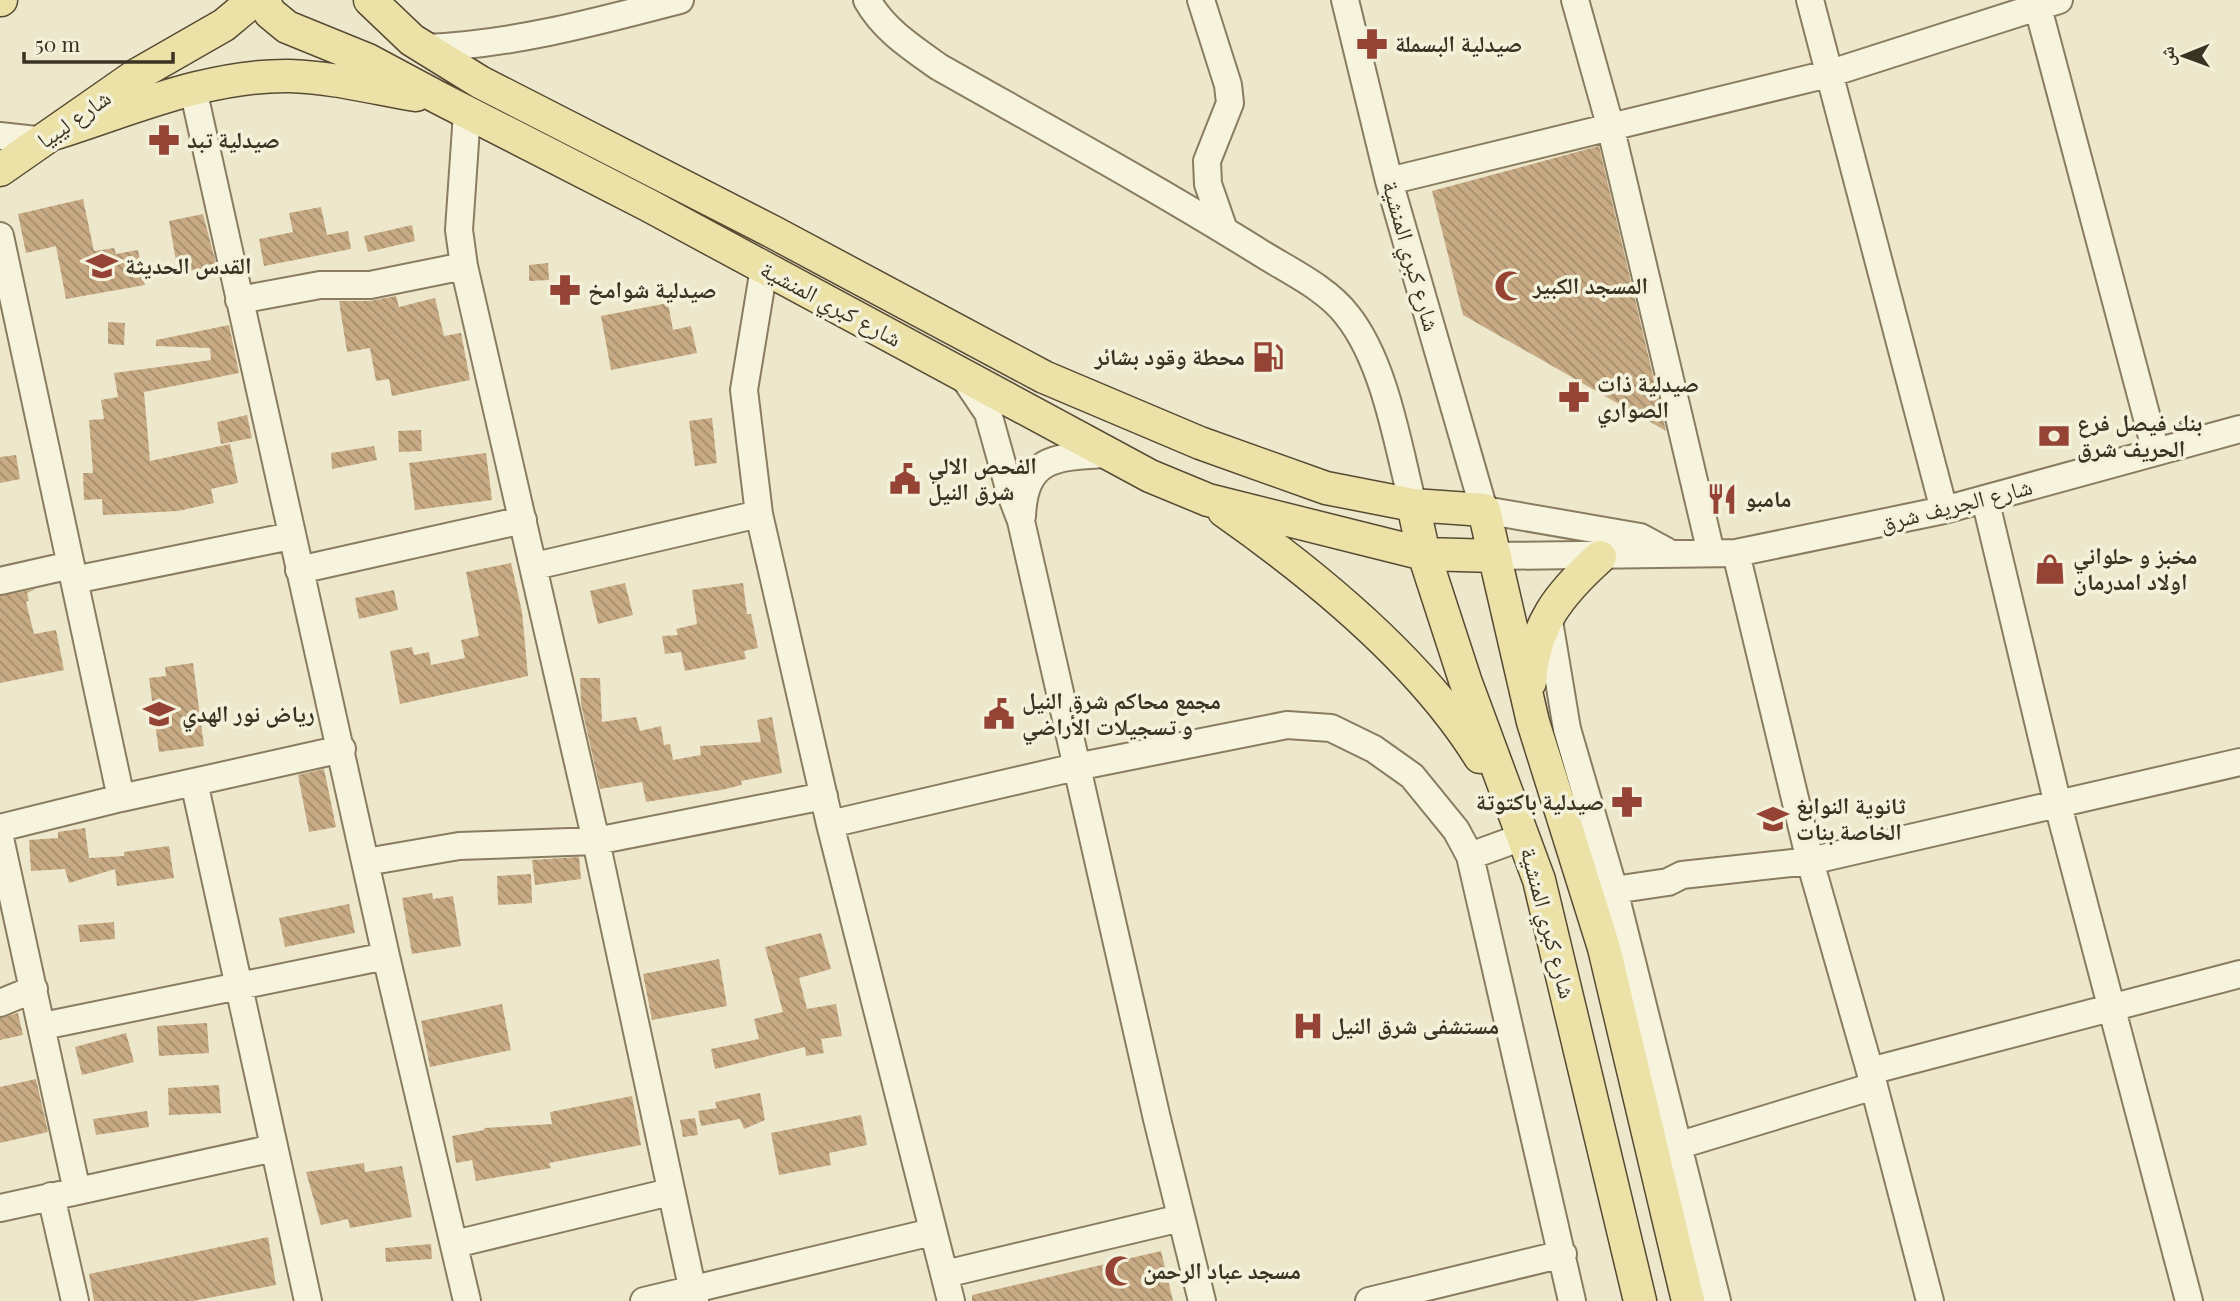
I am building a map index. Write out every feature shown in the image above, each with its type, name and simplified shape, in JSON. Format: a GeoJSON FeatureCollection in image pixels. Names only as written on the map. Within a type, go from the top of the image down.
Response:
{"type":"FeatureCollection","features":[{"type":"Feature","properties":{"kind":"main road","name":"شارع ليبيا"},"geometry":{"type":"LineString","coordinates":[[0,170],[135,76],[224,25],[254,0]]}},
{"type":"Feature","properties":{"kind":"main road","name":"شارع كبري المنشية"},"geometry":{"type":"LineString","coordinates":[[263,0],[270,13],[287,27],[368,60],[764,268],[1105,454],[1208,500],[1424,554],[1495,556]]}},
{"type":"Feature","properties":{"kind":"main road","name":"شارع كبري المنشية"},"geometry":{"type":"LineString","coordinates":[[370,0],[388,20],[424,48],[480,82],[774,232],[1044,377],[1200,443],[1298,479],[1356,496],[1413,505],[1484,510],[1533,722],[1604,948],[1688,1301]]}},
{"type":"Feature","properties":{"kind":"main road"},"geometry":{"type":"LineString","coordinates":[[50,137],[192,89],[242,79],[289,76],[439,98]]}},
{"type":"Feature","properties":{"kind":"main road"},"geometry":{"type":"LineString","coordinates":[[1208,500],[1286,556],[1336,598],[1398,658],[1449,712],[1519,823]]}},
{"type":"Feature","properties":{"kind":"main road","name":"شارع كبري المنشية"},"geometry":{"type":"LineString","coordinates":[[1413,505],[1424,554],[1465,680],[1519,823],[1557,949],[1640,1301]]}},
{"type":"Feature","properties":{"kind":"main road"},"geometry":{"type":"LineString","coordinates":[[1533,722],[1530,684],[1532,651],[1548,615],[1571,583],[1600,557]]}},
{"type":"Feature","properties":{"kind":"street"},"geometry":{"type":"LineString","coordinates":[[424,48],[523,37],[680,0]]}},
{"type":"Feature","properties":{"kind":"street"},"geometry":{"type":"LineString","coordinates":[[867,0],[876,16],[897,38],[939,66],[1224,230],[1318,290],[1346,313],[1365,343],[1386,400],[1413,505]]}},
{"type":"Feature","properties":{"kind":"street"},"geometry":{"type":"LineString","coordinates":[[1201,0],[1228,85],[1230,103],[1207,162],[1208,184],[1224,230]]}},
{"type":"Feature","properties":{"kind":"street","name":"شارع كبري المنشية"},"geometry":{"type":"LineString","coordinates":[[1345,0],[1389,181],[1484,510]]}},
{"type":"Feature","properties":{"kind":"street"},"geometry":{"type":"LineString","coordinates":[[1576,0],[1724,553],[1872,1079],[1930,1301]]}},
{"type":"Feature","properties":{"kind":"street"},"geometry":{"type":"LineString","coordinates":[[1810,0],[1944,510]]}},
{"type":"Feature","properties":{"kind":"street"},"geometry":{"type":"LineString","coordinates":[[1389,181],[1828,74],[2045,2],[2156,452]]}},
{"type":"Feature","properties":{"kind":"street"},"geometry":{"type":"LineString","coordinates":[[192,89],[291,536],[342,749],[386,956],[455,1244],[465,1300]]}},
{"type":"Feature","properties":{"kind":"street"},"geometry":{"type":"LineString","coordinates":[[467,113],[459,230],[464,266],[535,566],[694,1296]]}},
{"type":"Feature","properties":{"kind":"street"},"geometry":{"type":"LineString","coordinates":[[0,136],[50,137]]}},
{"type":"Feature","properties":{"kind":"street"},"geometry":{"type":"LineString","coordinates":[[0,236],[121,798]]}},
{"type":"Feature","properties":{"kind":"street"},"geometry":{"type":"LineString","coordinates":[[239,300],[320,285],[370,285],[464,266]]}},
{"type":"Feature","properties":{"kind":"street"},"geometry":{"type":"LineString","coordinates":[[764,268],[744,390],[760,514],[830,824],[951,1301]]}},
{"type":"Feature","properties":{"kind":"street"},"geometry":{"type":"LineString","coordinates":[[963,376],[988,413],[1021,521],[1202,1301]]}},
{"type":"Feature","properties":{"kind":"street","name":"شارع الجريف شرق"},"geometry":{"type":"LineString","coordinates":[[1495,556],[1600,557],[1667,552],[1724,553],[1944,510],[2240,429]]}},
{"type":"Feature","properties":{"kind":"street"},"geometry":{"type":"LineString","coordinates":[[1021,521],[1025,490],[1035,470],[1055,459],[1105,454]]}},
{"type":"Feature","properties":{"kind":"street"},"geometry":{"type":"LineString","coordinates":[[1984,499],[2058,805],[2189,1301]]}},
{"type":"Feature","properties":{"kind":"street"},"geometry":{"type":"LineString","coordinates":[[1484,510],[1640,537],[1667,552]]}},
{"type":"Feature","properties":{"kind":"street"},"geometry":{"type":"LineString","coordinates":[[535,566],[760,514]]}},
{"type":"Feature","properties":{"kind":"street"},"geometry":{"type":"LineString","coordinates":[[299,570],[523,520]]}},
{"type":"Feature","properties":{"kind":"street"},"geometry":{"type":"LineString","coordinates":[[0,581],[72,573],[291,536]]}},
{"type":"Feature","properties":{"kind":"street"},"geometry":{"type":"LineString","coordinates":[[1548,615],[1567,729],[1614,890],[1717,1301]]}},
{"type":"Feature","properties":{"kind":"street"},"geometry":{"type":"LineString","coordinates":[[830,824],[1076,767],[1287,724],[1331,728],[1374,749],[1412,776],[1456,830],[1470,856],[1572,1301]]}},
{"type":"Feature","properties":{"kind":"street"},"geometry":{"type":"LineString","coordinates":[[0,828],[342,749]]}},
{"type":"Feature","properties":{"kind":"street"},"geometry":{"type":"LineString","coordinates":[[1614,890],[1668,882],[1682,875],[1810,861],[2240,762]]}},
{"type":"Feature","properties":{"kind":"street"},"geometry":{"type":"LineString","coordinates":[[194,782],[308,1301]]}},
{"type":"Feature","properties":{"kind":"street"},"geometry":{"type":"LineString","coordinates":[[366,862],[459,846],[596,841],[824,796]]}},
{"type":"Feature","properties":{"kind":"street"},"geometry":{"type":"LineString","coordinates":[[1470,856],[1519,823]]}},
{"type":"Feature","properties":{"kind":"street"},"geometry":{"type":"LineString","coordinates":[[0,838],[77,1191]]}},
{"type":"Feature","properties":{"kind":"street"},"geometry":{"type":"LineString","coordinates":[[43,1026],[386,956]]}},
{"type":"Feature","properties":{"kind":"street"},"geometry":{"type":"LineString","coordinates":[[1680,1145],[1872,1079],[2240,974]]}},
{"type":"Feature","properties":{"kind":"street"},"geometry":{"type":"LineString","coordinates":[[0,1003],[34,989]]}},
{"type":"Feature","properties":{"kind":"street"},"geometry":{"type":"LineString","coordinates":[[0,1208],[274,1148]]}},
{"type":"Feature","properties":{"kind":"street"},"geometry":{"type":"LineString","coordinates":[[455,1244],[670,1192]]}},
{"type":"Feature","properties":{"kind":"street"},"geometry":{"type":"LineString","coordinates":[[51,1196],[75,1301]]}},
{"type":"Feature","properties":{"kind":"street"},"geometry":{"type":"LineString","coordinates":[[945,1274],[1181,1218]]}},
{"type":"Feature","properties":{"kind":"street"},"geometry":{"type":"LineString","coordinates":[[644,1301],[694,1296],[932,1232]]}},
{"type":"Feature","properties":{"kind":"street"},"geometry":{"type":"LineString","coordinates":[[1370,1301],[1563,1254]]}},
{"type":"Feature","properties":{"kind":"building"},"geometry":{"type":"Polygon","coordinates":[[[1599,146],[1666,431],[1463,315],[1432,191],[1599,146]]]}},
{"type":"Feature","properties":{"kind":"building"},"geometry":{"type":"Polygon","coordinates":[[[83,199],[94,251],[114,248],[116,254],[138,250],[145,285],[66,299],[56,246],[26,253],[18,214],[83,199]]]}},
{"type":"Feature","properties":{"kind":"building"},"geometry":{"type":"Polygon","coordinates":[[[321,207],[327,235],[348,231],[351,249],[264,266],[259,239],[293,232],[289,213],[321,207]]]}},
{"type":"Feature","properties":{"kind":"building"},"geometry":{"type":"Polygon","coordinates":[[[203,214],[217,267],[178,272],[169,221],[203,214]]]}},
{"type":"Feature","properties":{"kind":"building"},"geometry":{"type":"Polygon","coordinates":[[[412,225],[415,241],[368,252],[364,236],[412,225]]]}},
{"type":"Feature","properties":{"kind":"building"},"geometry":{"type":"Polygon","coordinates":[[[548,263],[549,280],[529,281],[529,265],[548,263]]]}},
{"type":"Feature","properties":{"kind":"building"},"geometry":{"type":"Polygon","coordinates":[[[396,296],[399,307],[435,298],[444,336],[461,333],[470,380],[392,396],[389,379],[376,381],[370,348],[347,352],[339,301],[370,301],[396,296]]]}},
{"type":"Feature","properties":{"kind":"building"},"geometry":{"type":"Polygon","coordinates":[[[668,303],[673,330],[691,326],[697,353],[611,370],[601,316],[668,303]]]}},
{"type":"Feature","properties":{"kind":"building"},"geometry":{"type":"Polygon","coordinates":[[[108,322],[125,323],[124,345],[108,344],[108,322]]]}},
{"type":"Feature","properties":{"kind":"building"},"geometry":{"type":"Polygon","coordinates":[[[229,325],[239,373],[144,392],[150,461],[230,444],[238,483],[211,489],[214,503],[178,511],[103,515],[102,499],[84,500],[83,473],[93,473],[89,420],[104,419],[101,400],[118,397],[114,373],[211,360],[210,348],[156,346],[156,340],[229,325]]]}},
{"type":"Feature","properties":{"kind":"building"},"geometry":{"type":"Polygon","coordinates":[[[247,415],[252,438],[221,444],[217,422],[247,415]]]}},
{"type":"Feature","properties":{"kind":"building"},"geometry":{"type":"Polygon","coordinates":[[[712,418],[717,463],[695,466],[689,421],[712,418]]]}},
{"type":"Feature","properties":{"kind":"building"},"geometry":{"type":"Polygon","coordinates":[[[421,430],[422,451],[399,452],[398,431],[421,430]]]}},
{"type":"Feature","properties":{"kind":"building"},"geometry":{"type":"Polygon","coordinates":[[[374,446],[377,460],[332,469],[331,453],[374,446]]]}},
{"type":"Feature","properties":{"kind":"building"},"geometry":{"type":"Polygon","coordinates":[[[486,453],[492,500],[415,510],[409,463],[486,453]]]}},
{"type":"Feature","properties":{"kind":"building"},"geometry":{"type":"Polygon","coordinates":[[[16,455],[20,479],[0,483],[0,457],[16,455]]]}},
{"type":"Feature","properties":{"kind":"building"},"geometry":{"type":"Polygon","coordinates":[[[511,563],[522,612],[528,676],[400,704],[390,651],[412,647],[414,655],[429,652],[431,665],[465,658],[461,640],[479,636],[466,572],[511,563]]]}},
{"type":"Feature","properties":{"kind":"building"},"geometry":{"type":"Polygon","coordinates":[[[625,583],[633,615],[598,624],[590,591],[625,583]]]}},
{"type":"Feature","properties":{"kind":"building"},"geometry":{"type":"Polygon","coordinates":[[[743,583],[747,614],[751,614],[758,648],[744,651],[746,659],[685,671],[681,652],[665,654],[662,636],[678,635],[676,629],[697,624],[692,590],[743,583]]]}},
{"type":"Feature","properties":{"kind":"building"},"geometry":{"type":"Polygon","coordinates":[[[36,589],[27,593],[29,601],[26,602],[34,634],[56,630],[64,670],[0,683],[0,596],[36,589]]]}},
{"type":"Feature","properties":{"kind":"building"},"geometry":{"type":"Polygon","coordinates":[[[394,590],[398,610],[359,619],[355,598],[394,590]]]}},
{"type":"Feature","properties":{"kind":"building"},"geometry":{"type":"Polygon","coordinates":[[[193,663],[204,746],[159,752],[149,678],[166,676],[165,667],[193,663]]]}},
{"type":"Feature","properties":{"kind":"building"},"geometry":{"type":"Polygon","coordinates":[[[580,678],[600,678],[602,722],[636,717],[640,731],[661,726],[664,745],[670,744],[673,760],[701,755],[700,746],[761,742],[757,720],[772,717],[782,773],[741,781],[742,785],[721,790],[646,802],[642,782],[600,789],[581,704],[580,678]]]}},
{"type":"Feature","properties":{"kind":"building"},"geometry":{"type":"Polygon","coordinates":[[[324,769],[336,827],[309,832],[298,775],[324,769]]]}},
{"type":"Feature","properties":{"kind":"building"},"geometry":{"type":"Polygon","coordinates":[[[85,828],[89,858],[124,856],[124,852],[169,846],[174,878],[117,886],[115,869],[69,883],[65,869],[31,871],[29,840],[58,838],[58,832],[85,828]]]}},
{"type":"Feature","properties":{"kind":"building"},"geometry":{"type":"Polygon","coordinates":[[[579,857],[581,879],[535,885],[532,860],[579,857]]]}},
{"type":"Feature","properties":{"kind":"building"},"geometry":{"type":"Polygon","coordinates":[[[531,874],[532,903],[498,905],[497,876],[531,874]]]}},
{"type":"Feature","properties":{"kind":"building"},"geometry":{"type":"Polygon","coordinates":[[[432,893],[433,899],[453,896],[461,946],[412,954],[402,898],[432,893]]]}},
{"type":"Feature","properties":{"kind":"building"},"geometry":{"type":"Polygon","coordinates":[[[349,904],[355,933],[285,947],[279,918],[349,904]]]}},
{"type":"Feature","properties":{"kind":"building"},"geometry":{"type":"Polygon","coordinates":[[[114,922],[115,939],[80,942],[78,925],[114,922]]]}},
{"type":"Feature","properties":{"kind":"building"},"geometry":{"type":"Polygon","coordinates":[[[821,933],[831,969],[799,978],[807,1009],[836,1004],[842,1036],[821,1039],[824,1053],[806,1056],[805,1047],[715,1069],[711,1049],[759,1039],[754,1019],[783,1012],[765,947],[821,933]]]}},
{"type":"Feature","properties":{"kind":"building"},"geometry":{"type":"Polygon","coordinates":[[[719,959],[727,1006],[652,1020],[643,974],[719,959]]]}},
{"type":"Feature","properties":{"kind":"building"},"geometry":{"type":"Polygon","coordinates":[[[502,1004],[511,1050],[430,1067],[421,1021],[502,1004]]]}},
{"type":"Feature","properties":{"kind":"building"},"geometry":{"type":"Polygon","coordinates":[[[18,1013],[23,1035],[0,1040],[0,1018],[18,1013]]]}},
{"type":"Feature","properties":{"kind":"building"},"geometry":{"type":"Polygon","coordinates":[[[207,1023],[209,1053],[159,1056],[157,1026],[207,1023]]]}},
{"type":"Feature","properties":{"kind":"building"},"geometry":{"type":"Polygon","coordinates":[[[126,1033],[134,1062],[82,1075],[75,1047],[126,1033]]]}},
{"type":"Feature","properties":{"kind":"building"},"geometry":{"type":"Polygon","coordinates":[[[36,1079],[48,1132],[0,1143],[0,1087],[36,1079]]]}},
{"type":"Feature","properties":{"kind":"building"},"geometry":{"type":"Polygon","coordinates":[[[219,1085],[221,1113],[169,1115],[168,1088],[219,1085]]]}},
{"type":"Feature","properties":{"kind":"building"},"geometry":{"type":"Polygon","coordinates":[[[760,1093],[765,1120],[744,1129],[740,1119],[701,1126],[698,1111],[717,1108],[715,1102],[760,1093]]]}},
{"type":"Feature","properties":{"kind":"building"},"geometry":{"type":"Polygon","coordinates":[[[632,1096],[641,1145],[549,1163],[551,1168],[476,1181],[472,1160],[456,1163],[452,1136],[484,1128],[552,1124],[550,1112],[632,1096]]]}},
{"type":"Feature","properties":{"kind":"building"},"geometry":{"type":"Polygon","coordinates":[[[147,1111],[149,1127],[96,1135],[93,1119],[147,1111]]]}},
{"type":"Feature","properties":{"kind":"building"},"geometry":{"type":"Polygon","coordinates":[[[861,1115],[867,1145],[829,1153],[831,1165],[779,1175],[771,1133],[861,1115]]]}},
{"type":"Feature","properties":{"kind":"building"},"geometry":{"type":"Polygon","coordinates":[[[695,1118],[698,1135],[683,1137],[680,1120],[695,1118]]]}},
{"type":"Feature","properties":{"kind":"building"},"geometry":{"type":"Polygon","coordinates":[[[364,1163],[365,1172],[402,1166],[412,1217],[350,1228],[348,1219],[321,1225],[306,1172],[364,1163]]]}},
{"type":"Feature","properties":{"kind":"building"},"geometry":{"type":"Polygon","coordinates":[[[268,1237],[276,1285],[193,1301],[94,1301],[89,1274],[268,1237]]]}},
{"type":"Feature","properties":{"kind":"building"},"geometry":{"type":"Polygon","coordinates":[[[431,1244],[432,1259],[386,1262],[385,1248],[431,1244]]]}},
{"type":"Feature","properties":{"kind":"building","name":"مسجد عباد الرحمن"},"geometry":{"type":"Polygon","coordinates":[[[1161,1251],[1173,1301],[972,1301],[972,1295],[1161,1251]]]}},
{"type":"Feature","properties":{"kind":"place","name":"صيدلية البسملة"},"geometry":{"type":"Point","coordinates":[1372,44]}},
{"type":"Feature","properties":{"kind":"place","name":"صيدلية تبد"},"geometry":{"type":"Point","coordinates":[164,140]}},
{"type":"Feature","properties":{"kind":"place","name":"القدس الحديثة"},"geometry":{"type":"Point","coordinates":[102,266]}},
{"type":"Feature","properties":{"kind":"place","name":"المسجد الكبير"},"geometry":{"type":"Point","coordinates":[1510,286]}},
{"type":"Feature","properties":{"kind":"place","name":"صيدلية شوامخ"},"geometry":{"type":"Point","coordinates":[565,290]}},
{"type":"Feature","properties":{"kind":"place","name":"محطة وقود بشائر"},"geometry":{"type":"Point","coordinates":[1268,357]}},
{"type":"Feature","properties":{"kind":"place","name":"صيدلية ذات الصواري"},"geometry":{"type":"Point","coordinates":[1574,397]}},
{"type":"Feature","properties":{"kind":"place","name":"بنك فيصل فرع الحريف شرق"},"geometry":{"type":"Point","coordinates":[2054,436]}},
{"type":"Feature","properties":{"kind":"place","name":"الفحص الالي شرق النيل"},"geometry":{"type":"Point","coordinates":[905,479]}},
{"type":"Feature","properties":{"kind":"place","name":"مامبو"},"geometry":{"type":"Point","coordinates":[1722,499]}},
{"type":"Feature","properties":{"kind":"place","name":"مخبز و حلواني اولاد امدرمان"},"geometry":{"type":"Point","coordinates":[2050,569]}},
{"type":"Feature","properties":{"kind":"place","name":"رياض نور الهدي"},"geometry":{"type":"Point","coordinates":[159,714]}},
{"type":"Feature","properties":{"kind":"place","name":"مجمع محاكم شرق النيل و تسجيلات الأراضي"},"geometry":{"type":"Point","coordinates":[999,714]}},
{"type":"Feature","properties":{"kind":"place","name":"صيدلية باكتوتة"},"geometry":{"type":"Point","coordinates":[1627,802]}},
{"type":"Feature","properties":{"kind":"place","name":"ثانوية النوابغ الخاصة بنات"},"geometry":{"type":"Point","coordinates":[1773,819]}},
{"type":"Feature","properties":{"kind":"place","name":"مستشفى شرق النيل"},"geometry":{"type":"Point","coordinates":[1308,1026]}},
{"type":"Feature","properties":{"kind":"place","name":"مسجد عباد الرحمن"},"geometry":{"type":"Point","coordinates":[1120,1271]}}]}
